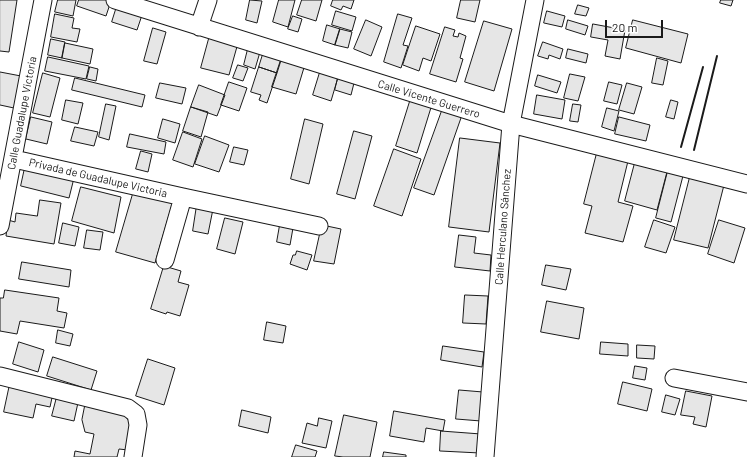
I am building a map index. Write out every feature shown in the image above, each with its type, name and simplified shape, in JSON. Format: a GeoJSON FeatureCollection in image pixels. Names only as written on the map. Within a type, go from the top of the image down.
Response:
{"type":"FeatureCollection","features":[{"type":"Feature","properties":{"kind":"street","name":"Calle Guadalupe Victoria"},"geometry":{"type":"LineString","coordinates":[[0,226],[14,159],[43,0]]}},
{"type":"Feature","properties":{"kind":"street","name":"Calle Vicente Guerrero"},"geometry":{"type":"LineString","coordinates":[[115,0],[511,124],[747,184]]}},
{"type":"Feature","properties":{"kind":"street"},"geometry":{"type":"LineString","coordinates":[[199,27],[208,0]]}},
{"type":"Feature","properties":{"kind":"street","name":"Calle Herculano Sánchez"},"geometry":{"type":"LineString","coordinates":[[485,457],[511,124],[535,0]]}},
{"type":"Feature","properties":{"kind":"street","name":"Privada de Guadalupe Victoria"},"geometry":{"type":"LineString","coordinates":[[14,159],[319,226]]}},
{"type":"Feature","properties":{"kind":"street","name":"Privada de Guadalupe Victoria"},"geometry":{"type":"LineString","coordinates":[[165,260],[183,197]]}},
{"type":"Feature","properties":{"kind":"street"},"geometry":{"type":"LineString","coordinates":[[0,376],[128,408],[136,414],[138,425],[133,457]]}},
{"type":"Feature","properties":{"kind":"street"},"geometry":{"type":"LineString","coordinates":[[674,378],[747,392]]}},
{"type":"Feature","properties":{"kind":"building"},"geometry":{"type":"Polygon","coordinates":[[[0,0],[17,0],[9,52],[0,51],[0,0]]]}},
{"type":"Feature","properties":{"kind":"building"},"geometry":{"type":"Polygon","coordinates":[[[58,0],[76,0],[73,16],[55,12],[58,0]]]}},
{"type":"Feature","properties":{"kind":"building"},"geometry":{"type":"Polygon","coordinates":[[[79,0],[111,1],[106,16],[77,6],[79,0]]]}},
{"type":"Feature","properties":{"kind":"building"},"geometry":{"type":"Polygon","coordinates":[[[250,0],[262,1],[257,23],[246,20],[250,0]]]}},
{"type":"Feature","properties":{"kind":"building"},"geometry":{"type":"Polygon","coordinates":[[[279,0],[295,0],[288,27],[273,22],[279,0]]]}},
{"type":"Feature","properties":{"kind":"building"},"geometry":{"type":"Polygon","coordinates":[[[302,0],[322,0],[316,21],[297,15],[302,0]]]}},
{"type":"Feature","properties":{"kind":"building"},"geometry":{"type":"Polygon","coordinates":[[[333,0],[354,0],[351,9],[343,6],[341,10],[331,6],[333,0]]]}},
{"type":"Feature","properties":{"kind":"building"},"geometry":{"type":"Polygon","coordinates":[[[461,0],[480,0],[475,22],[457,18],[461,0]]]}},
{"type":"Feature","properties":{"kind":"building"},"geometry":{"type":"Polygon","coordinates":[[[721,0],[733,0],[731,6],[720,3],[721,0]]]}},
{"type":"Feature","properties":{"kind":"building"},"geometry":{"type":"Polygon","coordinates":[[[118,3],[143,12],[137,30],[112,22],[118,3]]]}},
{"type":"Feature","properties":{"kind":"building"},"geometry":{"type":"Polygon","coordinates":[[[578,5],[589,8],[586,16],[575,14],[578,5]]]}},
{"type":"Feature","properties":{"kind":"building"},"geometry":{"type":"Polygon","coordinates":[[[336,11],[356,17],[352,31],[332,25],[336,11]]]}},
{"type":"Feature","properties":{"kind":"building"},"geometry":{"type":"Polygon","coordinates":[[[547,11],[565,16],[562,27],[544,23],[547,11]]]}},
{"type":"Feature","properties":{"kind":"building"},"geometry":{"type":"Polygon","coordinates":[[[55,14],[74,18],[72,28],[80,29],[77,42],[51,37],[55,14]]]}},
{"type":"Feature","properties":{"kind":"building"},"geometry":{"type":"Polygon","coordinates":[[[398,14],[412,18],[403,45],[408,46],[401,68],[384,62],[398,14]]]}},
{"type":"Feature","properties":{"kind":"building"},"geometry":{"type":"Polygon","coordinates":[[[293,16],[302,19],[298,32],[288,29],[293,16]]]}},
{"type":"Feature","properties":{"kind":"building"},"geometry":{"type":"Polygon","coordinates":[[[366,20],[382,27],[371,56],[354,49],[366,20]]]}},
{"type":"Feature","properties":{"kind":"building"},"geometry":{"type":"Polygon","coordinates":[[[568,20],[588,26],[585,35],[566,29],[568,20]]]}},
{"type":"Feature","properties":{"kind":"building"},"geometry":{"type":"Polygon","coordinates":[[[633,20],[688,34],[681,63],[626,48],[633,20]]]}},
{"type":"Feature","properties":{"kind":"building"},"geometry":{"type":"Polygon","coordinates":[[[484,21],[512,29],[494,91],[465,82],[484,21]]]}},
{"type":"Feature","properties":{"kind":"building"},"geometry":{"type":"Polygon","coordinates":[[[593,24],[625,30],[620,59],[605,56],[608,40],[591,37],[593,24]]]}},
{"type":"Feature","properties":{"kind":"building"},"geometry":{"type":"Polygon","coordinates":[[[327,25],[340,29],[335,45],[323,41],[327,25]]]}},
{"type":"Feature","properties":{"kind":"building"},"geometry":{"type":"Polygon","coordinates":[[[416,26],[440,34],[431,61],[423,58],[419,71],[403,65],[416,26]]]}},
{"type":"Feature","properties":{"kind":"building"},"geometry":{"type":"Polygon","coordinates":[[[445,27],[455,30],[453,36],[458,37],[459,33],[466,36],[460,58],[463,59],[456,82],[430,74],[445,27]]]}},
{"type":"Feature","properties":{"kind":"building"},"geometry":{"type":"Polygon","coordinates":[[[153,28],[166,32],[157,64],[144,61],[153,28]]]}},
{"type":"Feature","properties":{"kind":"building"},"geometry":{"type":"Polygon","coordinates":[[[340,29],[352,32],[348,48],[335,45],[340,29]]]}},
{"type":"Feature","properties":{"kind":"building"},"geometry":{"type":"Polygon","coordinates":[[[210,35],[238,43],[229,75],[201,68],[210,35]]]}},
{"type":"Feature","properties":{"kind":"building"},"geometry":{"type":"Polygon","coordinates":[[[51,39],[65,42],[62,58],[48,55],[51,39]]]}},
{"type":"Feature","properties":{"kind":"building"},"geometry":{"type":"Polygon","coordinates":[[[543,42],[563,49],[560,59],[549,55],[548,59],[538,56],[543,42]]]}},
{"type":"Feature","properties":{"kind":"building"},"geometry":{"type":"Polygon","coordinates":[[[65,43],[93,49],[90,64],[62,58],[65,43]]]}},
{"type":"Feature","properties":{"kind":"building"},"geometry":{"type":"Polygon","coordinates":[[[248,49],[260,52],[255,69],[244,65],[248,49]]]}},
{"type":"Feature","properties":{"kind":"building"},"geometry":{"type":"Polygon","coordinates":[[[568,49],[588,54],[586,63],[566,58],[568,49]]]}},
{"type":"Feature","properties":{"kind":"building"},"geometry":{"type":"Polygon","coordinates":[[[264,51],[282,57],[277,73],[259,67],[264,51]]]}},
{"type":"Feature","properties":{"kind":"building"},"geometry":{"type":"Polygon","coordinates":[[[283,54],[306,61],[296,94],[272,87],[283,54]]]}},
{"type":"Feature","properties":{"kind":"building"},"geometry":{"type":"Polygon","coordinates":[[[48,57],[89,66],[86,79],[45,71],[48,57]]]}},
{"type":"Feature","properties":{"kind":"building"},"geometry":{"type":"Polygon","coordinates":[[[657,58],[668,61],[663,85],[652,83],[657,58]]]}},
{"type":"Feature","properties":{"kind":"building"},"geometry":{"type":"Polygon","coordinates":[[[238,65],[248,68],[243,81],[233,78],[238,65]]]}},
{"type":"Feature","properties":{"kind":"building"},"geometry":{"type":"Polygon","coordinates":[[[90,67],[98,69],[96,81],[87,79],[90,67]]]}},
{"type":"Feature","properties":{"kind":"building"},"geometry":{"type":"Polygon","coordinates":[[[259,67],[277,73],[267,103],[259,100],[261,95],[251,92],[259,67]]]}},
{"type":"Feature","properties":{"kind":"building"},"geometry":{"type":"Polygon","coordinates":[[[321,69],[339,74],[331,101],[313,95],[321,69]]]}},
{"type":"Feature","properties":{"kind":"building"},"geometry":{"type":"Polygon","coordinates":[[[0,72],[21,76],[14,108],[0,105],[0,72]]]}},
{"type":"Feature","properties":{"kind":"building"},"geometry":{"type":"Polygon","coordinates":[[[43,73],[60,78],[50,117],[33,113],[43,73]]]}},
{"type":"Feature","properties":{"kind":"building"},"geometry":{"type":"Polygon","coordinates":[[[339,74],[355,79],[351,95],[335,90],[339,74]]]}},
{"type":"Feature","properties":{"kind":"building"},"geometry":{"type":"Polygon","coordinates":[[[570,74],[585,77],[578,101],[564,98],[570,74]]]}},
{"type":"Feature","properties":{"kind":"building"},"geometry":{"type":"Polygon","coordinates":[[[538,75],[561,82],[557,93],[535,86],[538,75]]]}},
{"type":"Feature","properties":{"kind":"building"},"geometry":{"type":"Polygon","coordinates":[[[75,78],[145,95],[142,107],[72,90],[75,78]]]}},
{"type":"Feature","properties":{"kind":"building"},"geometry":{"type":"Polygon","coordinates":[[[229,82],[247,88],[239,111],[221,105],[229,82]]]}},
{"type":"Feature","properties":{"kind":"building"},"geometry":{"type":"Polygon","coordinates":[[[609,82],[622,85],[617,104],[604,101],[609,82]]]}},
{"type":"Feature","properties":{"kind":"building"},"geometry":{"type":"Polygon","coordinates":[[[160,83],[186,88],[182,104],[156,98],[160,83]]]}},
{"type":"Feature","properties":{"kind":"building"},"geometry":{"type":"Polygon","coordinates":[[[627,83],[642,87],[634,114],[619,110],[627,83]]]}},
{"type":"Feature","properties":{"kind":"building"},"geometry":{"type":"Polygon","coordinates":[[[199,85],[225,95],[217,116],[191,107],[199,85]]]}},
{"type":"Feature","properties":{"kind":"building"},"geometry":{"type":"Polygon","coordinates":[[[412,95],[433,101],[417,153],[396,146],[412,95]]]}},
{"type":"Feature","properties":{"kind":"building"},"geometry":{"type":"Polygon","coordinates":[[[537,95],[565,100],[562,119],[534,114],[537,95]]]}},
{"type":"Feature","properties":{"kind":"building"},"geometry":{"type":"Polygon","coordinates":[[[66,100],[83,103],[78,124],[62,120],[66,100]]]}},
{"type":"Feature","properties":{"kind":"building"},"geometry":{"type":"Polygon","coordinates":[[[671,100],[678,102],[674,119],[666,117],[671,100]]]}},
{"type":"Feature","properties":{"kind":"building"},"geometry":{"type":"Polygon","coordinates":[[[106,104],[116,106],[109,140],[99,137],[106,104]]]}},
{"type":"Feature","properties":{"kind":"building"},"geometry":{"type":"Polygon","coordinates":[[[573,104],[581,105],[578,122],[570,121],[573,104]]]}},
{"type":"Feature","properties":{"kind":"building"},"geometry":{"type":"Polygon","coordinates":[[[191,107],[208,112],[201,137],[183,131],[191,107]]]}},
{"type":"Feature","properties":{"kind":"building"},"geometry":{"type":"Polygon","coordinates":[[[443,108],[462,115],[434,195],[414,188],[443,108]]]}},
{"type":"Feature","properties":{"kind":"building"},"geometry":{"type":"Polygon","coordinates":[[[607,108],[619,111],[614,131],[602,127],[607,108]]]}},
{"type":"Feature","properties":{"kind":"building"},"geometry":{"type":"Polygon","coordinates":[[[31,117],[52,122],[47,144],[26,139],[31,117]]]}},
{"type":"Feature","properties":{"kind":"building"},"geometry":{"type":"Polygon","coordinates":[[[619,117],[650,125],[646,141],[615,134],[619,117]]]}},
{"type":"Feature","properties":{"kind":"building"},"geometry":{"type":"Polygon","coordinates":[[[163,119],[180,124],[175,143],[158,138],[163,119]]]}},
{"type":"Feature","properties":{"kind":"building"},"geometry":{"type":"Polygon","coordinates":[[[305,119],[323,124],[309,184],[291,179],[305,119]]]}},
{"type":"Feature","properties":{"kind":"building"},"geometry":{"type":"Polygon","coordinates":[[[75,127],[98,132],[94,146],[71,141],[75,127]]]}},
{"type":"Feature","properties":{"kind":"building"},"geometry":{"type":"Polygon","coordinates":[[[354,131],[372,136],[355,199],[337,194],[354,131]]]}},
{"type":"Feature","properties":{"kind":"building"},"geometry":{"type":"Polygon","coordinates":[[[183,132],[202,139],[193,167],[173,160],[183,132]]]}},
{"type":"Feature","properties":{"kind":"building"},"geometry":{"type":"Polygon","coordinates":[[[130,134],[166,142],[164,154],[127,147],[130,134]]]}},
{"type":"Feature","properties":{"kind":"building"},"geometry":{"type":"Polygon","coordinates":[[[205,136],[229,145],[219,172],[195,164],[205,136]]]}},
{"type":"Feature","properties":{"kind":"building"},"geometry":{"type":"Polygon","coordinates":[[[460,138],[500,143],[489,232],[449,227],[460,138]]]}},
{"type":"Feature","properties":{"kind":"building"},"geometry":{"type":"Polygon","coordinates":[[[234,147],[248,150],[244,165],[230,162],[234,147]]]}},
{"type":"Feature","properties":{"kind":"building"},"geometry":{"type":"Polygon","coordinates":[[[394,149],[421,159],[402,216],[374,206],[394,149]]]}},
{"type":"Feature","properties":{"kind":"building"},"geometry":{"type":"Polygon","coordinates":[[[141,151],[152,154],[148,172],[136,169],[141,151]]]}},
{"type":"Feature","properties":{"kind":"building"},"geometry":{"type":"Polygon","coordinates":[[[597,153],[628,161],[618,202],[633,206],[623,242],[585,233],[592,206],[584,204],[597,153]]]}},
{"type":"Feature","properties":{"kind":"building"},"geometry":{"type":"Polygon","coordinates":[[[636,159],[668,168],[657,210],[625,201],[636,159]]]}},
{"type":"Feature","properties":{"kind":"building"},"geometry":{"type":"Polygon","coordinates":[[[26,163],[75,174],[69,198],[21,186],[26,163]]]}},
{"type":"Feature","properties":{"kind":"building"},"geometry":{"type":"Polygon","coordinates":[[[669,167],[684,172],[671,222],[656,218],[669,167]]]}},
{"type":"Feature","properties":{"kind":"building"},"geometry":{"type":"Polygon","coordinates":[[[690,177],[724,185],[708,248],[674,240],[690,177]]]}},
{"type":"Feature","properties":{"kind":"building"},"geometry":{"type":"Polygon","coordinates":[[[81,187],[121,197],[114,233],[72,221],[81,187]]]}},
{"type":"Feature","properties":{"kind":"building"},"geometry":{"type":"Polygon","coordinates":[[[135,187],[174,198],[155,263],[116,252],[135,187]]]}},
{"type":"Feature","properties":{"kind":"building"},"geometry":{"type":"Polygon","coordinates":[[[40,200],[61,203],[54,244],[6,236],[8,220],[15,222],[16,213],[37,216],[40,200]]]}},
{"type":"Feature","properties":{"kind":"building"},"geometry":{"type":"Polygon","coordinates":[[[197,205],[213,209],[208,234],[193,231],[197,205]]]}},
{"type":"Feature","properties":{"kind":"building"},"geometry":{"type":"Polygon","coordinates":[[[225,218],[243,222],[235,254],[217,249],[225,218]]]}},
{"type":"Feature","properties":{"kind":"building"},"geometry":{"type":"Polygon","coordinates":[[[654,220],[675,227],[666,253],[645,247],[654,220]]]}},
{"type":"Feature","properties":{"kind":"building"},"geometry":{"type":"Polygon","coordinates":[[[719,220],[745,228],[734,263],[708,254],[719,220]]]}},
{"type":"Feature","properties":{"kind":"building"},"geometry":{"type":"Polygon","coordinates":[[[63,223],[79,227],[75,246],[59,243],[63,223]]]}},
{"type":"Feature","properties":{"kind":"building"},"geometry":{"type":"Polygon","coordinates":[[[280,225],[293,228],[290,245],[277,242],[280,225]]]}},
{"type":"Feature","properties":{"kind":"building"},"geometry":{"type":"Polygon","coordinates":[[[322,225],[341,229],[334,264],[314,261],[322,225]]]}},
{"type":"Feature","properties":{"kind":"building"},"geometry":{"type":"Polygon","coordinates":[[[87,230],[103,232],[100,250],[84,248],[87,230]]]}},
{"type":"Feature","properties":{"kind":"building"},"geometry":{"type":"Polygon","coordinates":[[[459,235],[476,237],[474,253],[491,255],[490,271],[455,267],[459,235]]]}},
{"type":"Feature","properties":{"kind":"building"},"geometry":{"type":"Polygon","coordinates":[[[297,251],[312,255],[307,270],[290,264],[293,255],[295,255],[297,251]]]}},
{"type":"Feature","properties":{"kind":"building"},"geometry":{"type":"Polygon","coordinates":[[[22,262],[71,270],[69,287],[19,279],[22,262]]]}},
{"type":"Feature","properties":{"kind":"building"},"geometry":{"type":"Polygon","coordinates":[[[546,265],[571,269],[566,290],[542,285],[546,265]]]}},
{"type":"Feature","properties":{"kind":"building"},"geometry":{"type":"Polygon","coordinates":[[[164,266],[181,271],[178,282],[189,285],[180,316],[167,312],[166,314],[151,309],[164,266]]]}},
{"type":"Feature","properties":{"kind":"building"},"geometry":{"type":"Polygon","coordinates":[[[5,290],[59,298],[57,311],[67,313],[64,328],[20,321],[17,334],[0,331],[0,298],[3,298],[5,290]]]}},
{"type":"Feature","properties":{"kind":"building"},"geometry":{"type":"Polygon","coordinates":[[[465,295],[488,296],[486,324],[463,323],[465,295]]]}},
{"type":"Feature","properties":{"kind":"building"},"geometry":{"type":"Polygon","coordinates":[[[547,301],[584,308],[579,339],[541,332],[547,301]]]}},
{"type":"Feature","properties":{"kind":"building"},"geometry":{"type":"Polygon","coordinates":[[[267,322],[286,326],[283,343],[264,340],[267,322]]]}},
{"type":"Feature","properties":{"kind":"building"},"geometry":{"type":"Polygon","coordinates":[[[58,330],[73,334],[70,346],[56,343],[58,330]]]}},
{"type":"Feature","properties":{"kind":"building"},"geometry":{"type":"Polygon","coordinates":[[[19,342],[44,350],[38,372],[13,364],[19,342]]]}},
{"type":"Feature","properties":{"kind":"building"},"geometry":{"type":"Polygon","coordinates":[[[601,342],[628,344],[628,356],[600,354],[601,342]]]}},
{"type":"Feature","properties":{"kind":"building"},"geometry":{"type":"Polygon","coordinates":[[[637,345],[655,346],[654,359],[637,358],[637,345]]]}},
{"type":"Feature","properties":{"kind":"building"},"geometry":{"type":"Polygon","coordinates":[[[443,346],[484,352],[482,367],[441,360],[443,346]]]}},
{"type":"Feature","properties":{"kind":"building"},"geometry":{"type":"Polygon","coordinates":[[[53,357],[97,371],[91,390],[47,376],[53,357]]]}},
{"type":"Feature","properties":{"kind":"building"},"geometry":{"type":"Polygon","coordinates":[[[148,359],[175,368],[164,405],[136,396],[148,359]]]}},
{"type":"Feature","properties":{"kind":"building"},"geometry":{"type":"Polygon","coordinates":[[[635,366],[647,368],[645,380],[633,378],[635,366]]]}},
{"type":"Feature","properties":{"kind":"building"},"geometry":{"type":"Polygon","coordinates":[[[623,382],[652,389],[647,411],[618,404],[623,382]]]}},
{"type":"Feature","properties":{"kind":"building"},"geometry":{"type":"Polygon","coordinates":[[[10,384],[53,393],[50,407],[36,404],[33,418],[4,412],[10,384]]]}},
{"type":"Feature","properties":{"kind":"building"},"geometry":{"type":"Polygon","coordinates":[[[459,390],[483,392],[481,421],[456,419],[459,390]]]}},
{"type":"Feature","properties":{"kind":"building"},"geometry":{"type":"Polygon","coordinates":[[[686,391],[712,396],[706,427],[693,424],[695,417],[681,415],[686,391]]]}},
{"type":"Feature","properties":{"kind":"building"},"geometry":{"type":"Polygon","coordinates":[[[58,393],[79,398],[74,421],[52,416],[58,393]]]}},
{"type":"Feature","properties":{"kind":"building"},"geometry":{"type":"Polygon","coordinates":[[[666,395],[680,399],[675,415],[662,412],[666,395]]]}},
{"type":"Feature","properties":{"kind":"building"},"geometry":{"type":"Polygon","coordinates":[[[86,401],[129,410],[127,419],[135,420],[128,450],[119,449],[117,457],[74,457],[75,451],[90,454],[94,434],[85,432],[82,420],[86,401]]]}},
{"type":"Feature","properties":{"kind":"building"},"geometry":{"type":"Polygon","coordinates":[[[242,410],[271,417],[268,433],[239,426],[242,410]]]}},
{"type":"Feature","properties":{"kind":"building"},"geometry":{"type":"Polygon","coordinates":[[[394,411],[445,420],[443,431],[426,428],[424,442],[390,436],[394,411]]]}},
{"type":"Feature","properties":{"kind":"building"},"geometry":{"type":"Polygon","coordinates":[[[344,415],[377,422],[370,457],[335,456],[344,415]]]}},
{"type":"Feature","properties":{"kind":"building"},"geometry":{"type":"Polygon","coordinates":[[[319,418],[332,421],[326,448],[302,443],[307,423],[317,426],[319,418]]]}},
{"type":"Feature","properties":{"kind":"building"},"geometry":{"type":"Polygon","coordinates":[[[441,431],[481,434],[480,453],[440,451],[441,431]]]}},
{"type":"Feature","properties":{"kind":"building"},"geometry":{"type":"Polygon","coordinates":[[[296,445],[317,451],[315,457],[292,457],[296,445]]]}},
{"type":"Feature","properties":{"kind":"building"},"geometry":{"type":"Polygon","coordinates":[[[384,452],[406,455],[406,457],[383,457],[384,452]]]}},
{"type":"Feature","properties":{"kind":"wall"},"geometry":{"type":"LineString","coordinates":[[694,150],[717,56]]}},
{"type":"Feature","properties":{"kind":"wall"},"geometry":{"type":"LineString","coordinates":[[681,147],[703,67]]}}]}
